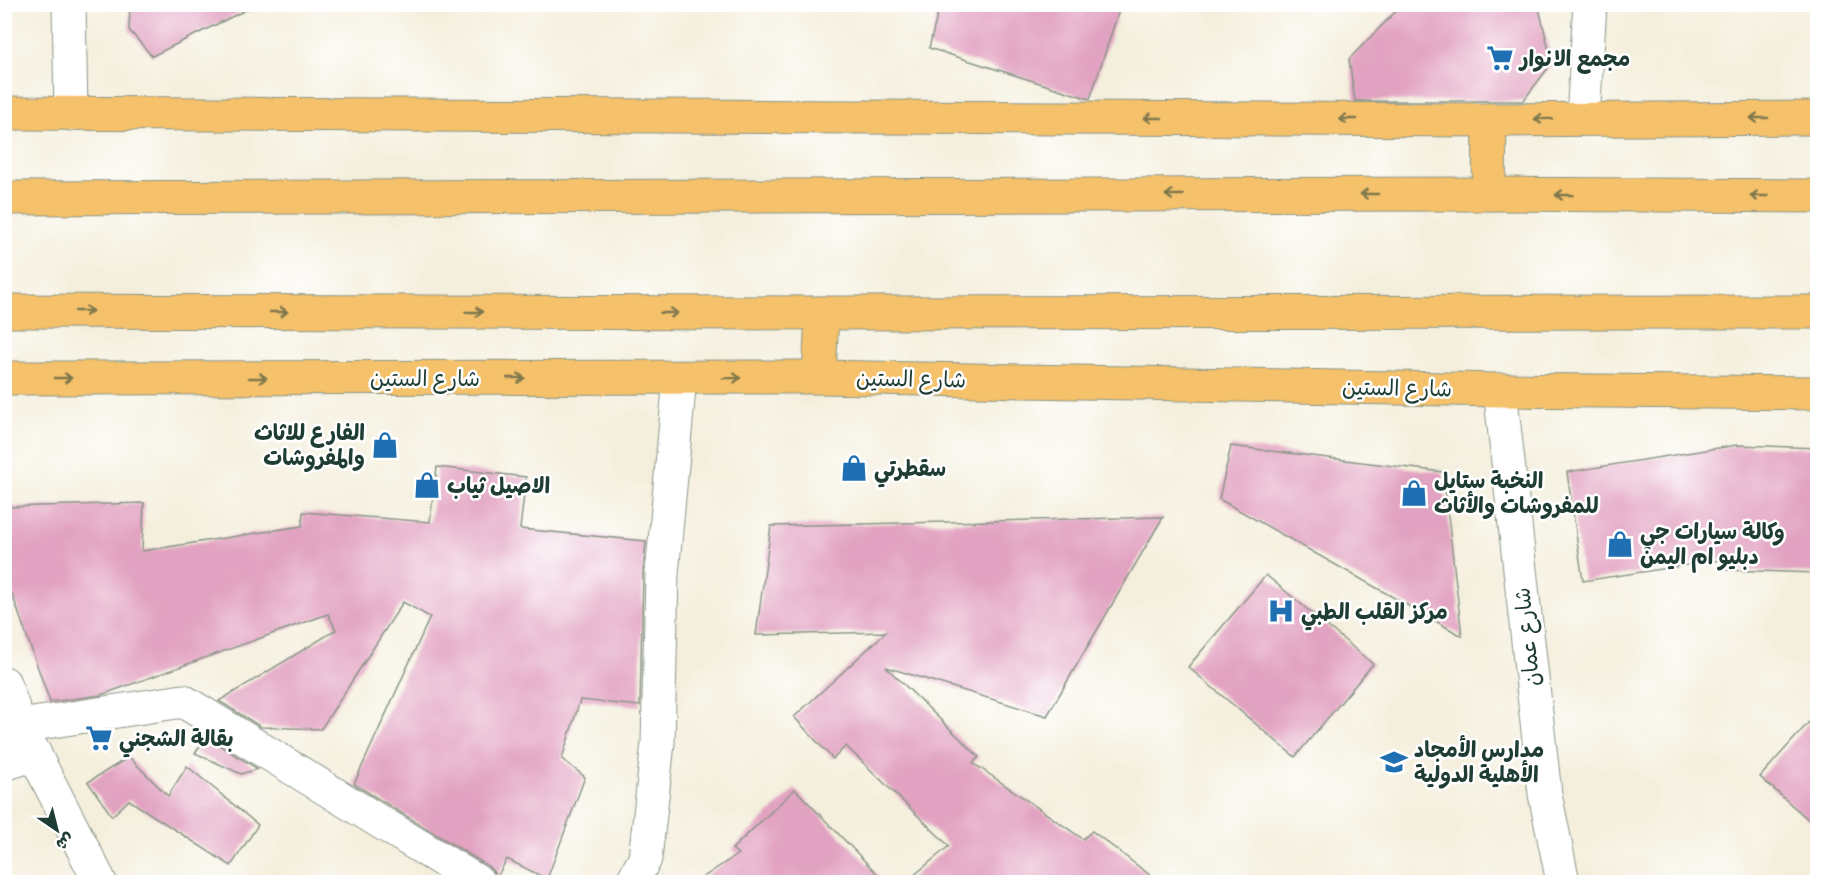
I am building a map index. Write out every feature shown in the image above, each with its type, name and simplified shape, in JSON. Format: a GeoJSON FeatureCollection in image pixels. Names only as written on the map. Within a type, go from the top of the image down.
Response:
{"type":"FeatureCollection","features":[{"type":"Feature","properties":{"kind":"main road"},"geometry":{"type":"LineString","coordinates":[[4,113],[1490,120],[1818,118]]}},
{"type":"Feature","properties":{"kind":"main road"},"geometry":{"type":"LineString","coordinates":[[1489,194],[1490,120]]}},
{"type":"Feature","properties":{"kind":"main road"},"geometry":{"type":"LineString","coordinates":[[4,198],[1489,194],[1818,196]]}},
{"type":"Feature","properties":{"kind":"main road"},"geometry":{"type":"LineString","coordinates":[[4,311],[1818,312]]}},
{"type":"Feature","properties":{"kind":"main road"},"geometry":{"type":"LineString","coordinates":[[819,377],[822,313]]}},
{"type":"Feature","properties":{"kind":"main road","name":"شارع الستين"},"geometry":{"type":"LineString","coordinates":[[4,378],[819,377],[1500,390],[1818,393]]}},
{"type":"Feature","properties":{"kind":"street"},"geometry":{"type":"LineString","coordinates":[[69,4],[71,114]]}},
{"type":"Feature","properties":{"kind":"street"},"geometry":{"type":"LineString","coordinates":[[1583,118],[1590,4]]}},
{"type":"Feature","properties":{"kind":"street"},"geometry":{"type":"LineString","coordinates":[[632,882],[645,859],[658,743],[662,574],[680,378]]}},
{"type":"Feature","properties":{"kind":"street","name":"شارع عمان"},"geometry":{"type":"LineString","coordinates":[[1500,390],[1556,880]]}},
{"type":"Feature","properties":{"kind":"street"},"geometry":{"type":"LineString","coordinates":[[4,683],[28,740],[100,882]]}},
{"type":"Feature","properties":{"kind":"street"},"geometry":{"type":"LineString","coordinates":[[4,764],[28,740],[183,700],[478,882]]}},
{"type":"Feature","properties":{"kind":"building"},"geometry":{"type":"Polygon","coordinates":[[[130,4],[258,4],[152,56],[129,30],[130,4]]]}},
{"type":"Feature","properties":{"kind":"building"},"geometry":{"type":"Polygon","coordinates":[[[940,4],[1121,4],[1090,99],[929,48],[940,4]]]}},
{"type":"Feature","properties":{"kind":"building"},"geometry":{"type":"Polygon","coordinates":[[[1403,4],[1538,4],[1552,63],[1523,101],[1355,101],[1349,59],[1403,4]]]}},
{"type":"Feature","properties":{"kind":"building"},"geometry":{"type":"Polygon","coordinates":[[[1737,445],[1818,448],[1818,573],[1727,570],[1727,559],[1583,581],[1567,472],[1737,445]]]}},
{"type":"Feature","properties":{"kind":"building"},"geometry":{"type":"Polygon","coordinates":[[[1231,446],[1443,472],[1462,636],[1219,499],[1231,446]]]}},
{"type":"Feature","properties":{"kind":"building"},"geometry":{"type":"Polygon","coordinates":[[[437,467],[526,477],[520,529],[646,541],[643,573],[640,706],[580,700],[562,759],[585,777],[547,879],[507,859],[496,879],[488,866],[354,784],[430,617],[403,602],[321,729],[261,727],[219,701],[336,630],[328,614],[101,695],[50,702],[12,594],[4,596],[4,507],[144,503],[142,551],[302,526],[303,512],[430,522],[437,467]]]}},
{"type":"Feature","properties":{"kind":"building"},"geometry":{"type":"Polygon","coordinates":[[[1163,517],[1047,716],[886,667],[979,757],[973,763],[1083,839],[1092,831],[1159,882],[906,882],[949,846],[846,746],[833,759],[794,717],[886,632],[756,635],[771,526],[1163,517]]]}},
{"type":"Feature","properties":{"kind":"building"},"geometry":{"type":"Polygon","coordinates":[[[1266,575],[1373,664],[1295,757],[1188,667],[1266,575]]]}},
{"type":"Feature","properties":{"kind":"building"},"geometry":{"type":"Polygon","coordinates":[[[1818,712],[1818,828],[1760,777],[1818,712]]]}},
{"type":"Feature","properties":{"kind":"building"},"geometry":{"type":"Polygon","coordinates":[[[206,737],[258,769],[241,774],[195,753],[206,737]]]}},
{"type":"Feature","properties":{"kind":"building"},"geometry":{"type":"Polygon","coordinates":[[[129,757],[168,796],[187,766],[258,825],[231,866],[129,800],[112,816],[88,782],[129,757]]]}},
{"type":"Feature","properties":{"kind":"building"},"geometry":{"type":"Polygon","coordinates":[[[795,789],[885,882],[696,882],[738,854],[732,849],[795,789]]]}},
{"type":"Feature","properties":{"kind":"place","name":"مجمع الانوار"},"geometry":{"type":"Point","coordinates":[1500,58]}},
{"type":"Feature","properties":{"kind":"place","name":"الفارع للاثاث والمفروشات"},"geometry":{"type":"Point","coordinates":[385,445]}},
{"type":"Feature","properties":{"kind":"place","name":"سقطرتي"},"geometry":{"type":"Point","coordinates":[854,468]}},
{"type":"Feature","properties":{"kind":"place","name":"الاصيل ثياب"},"geometry":{"type":"Point","coordinates":[427,485]}},
{"type":"Feature","properties":{"kind":"place","name":"النخبة ستايل للمفروشات والأثاث"},"geometry":{"type":"Point","coordinates":[1414,493]}},
{"type":"Feature","properties":{"kind":"place","name":"وكالة سيارات جي دبليو ام اليمن"},"geometry":{"type":"Point","coordinates":[1620,544]}},
{"type":"Feature","properties":{"kind":"place","name":"مركز القلب الطبي"},"geometry":{"type":"Point","coordinates":[1281,611]}},
{"type":"Feature","properties":{"kind":"place","name":"بقالة الشجني"},"geometry":{"type":"Point","coordinates":[99,738]}},
{"type":"Feature","properties":{"kind":"place","name":"مدارس الأمجاد الأهلية الدولية"},"geometry":{"type":"Point","coordinates":[1394,762]}}]}
